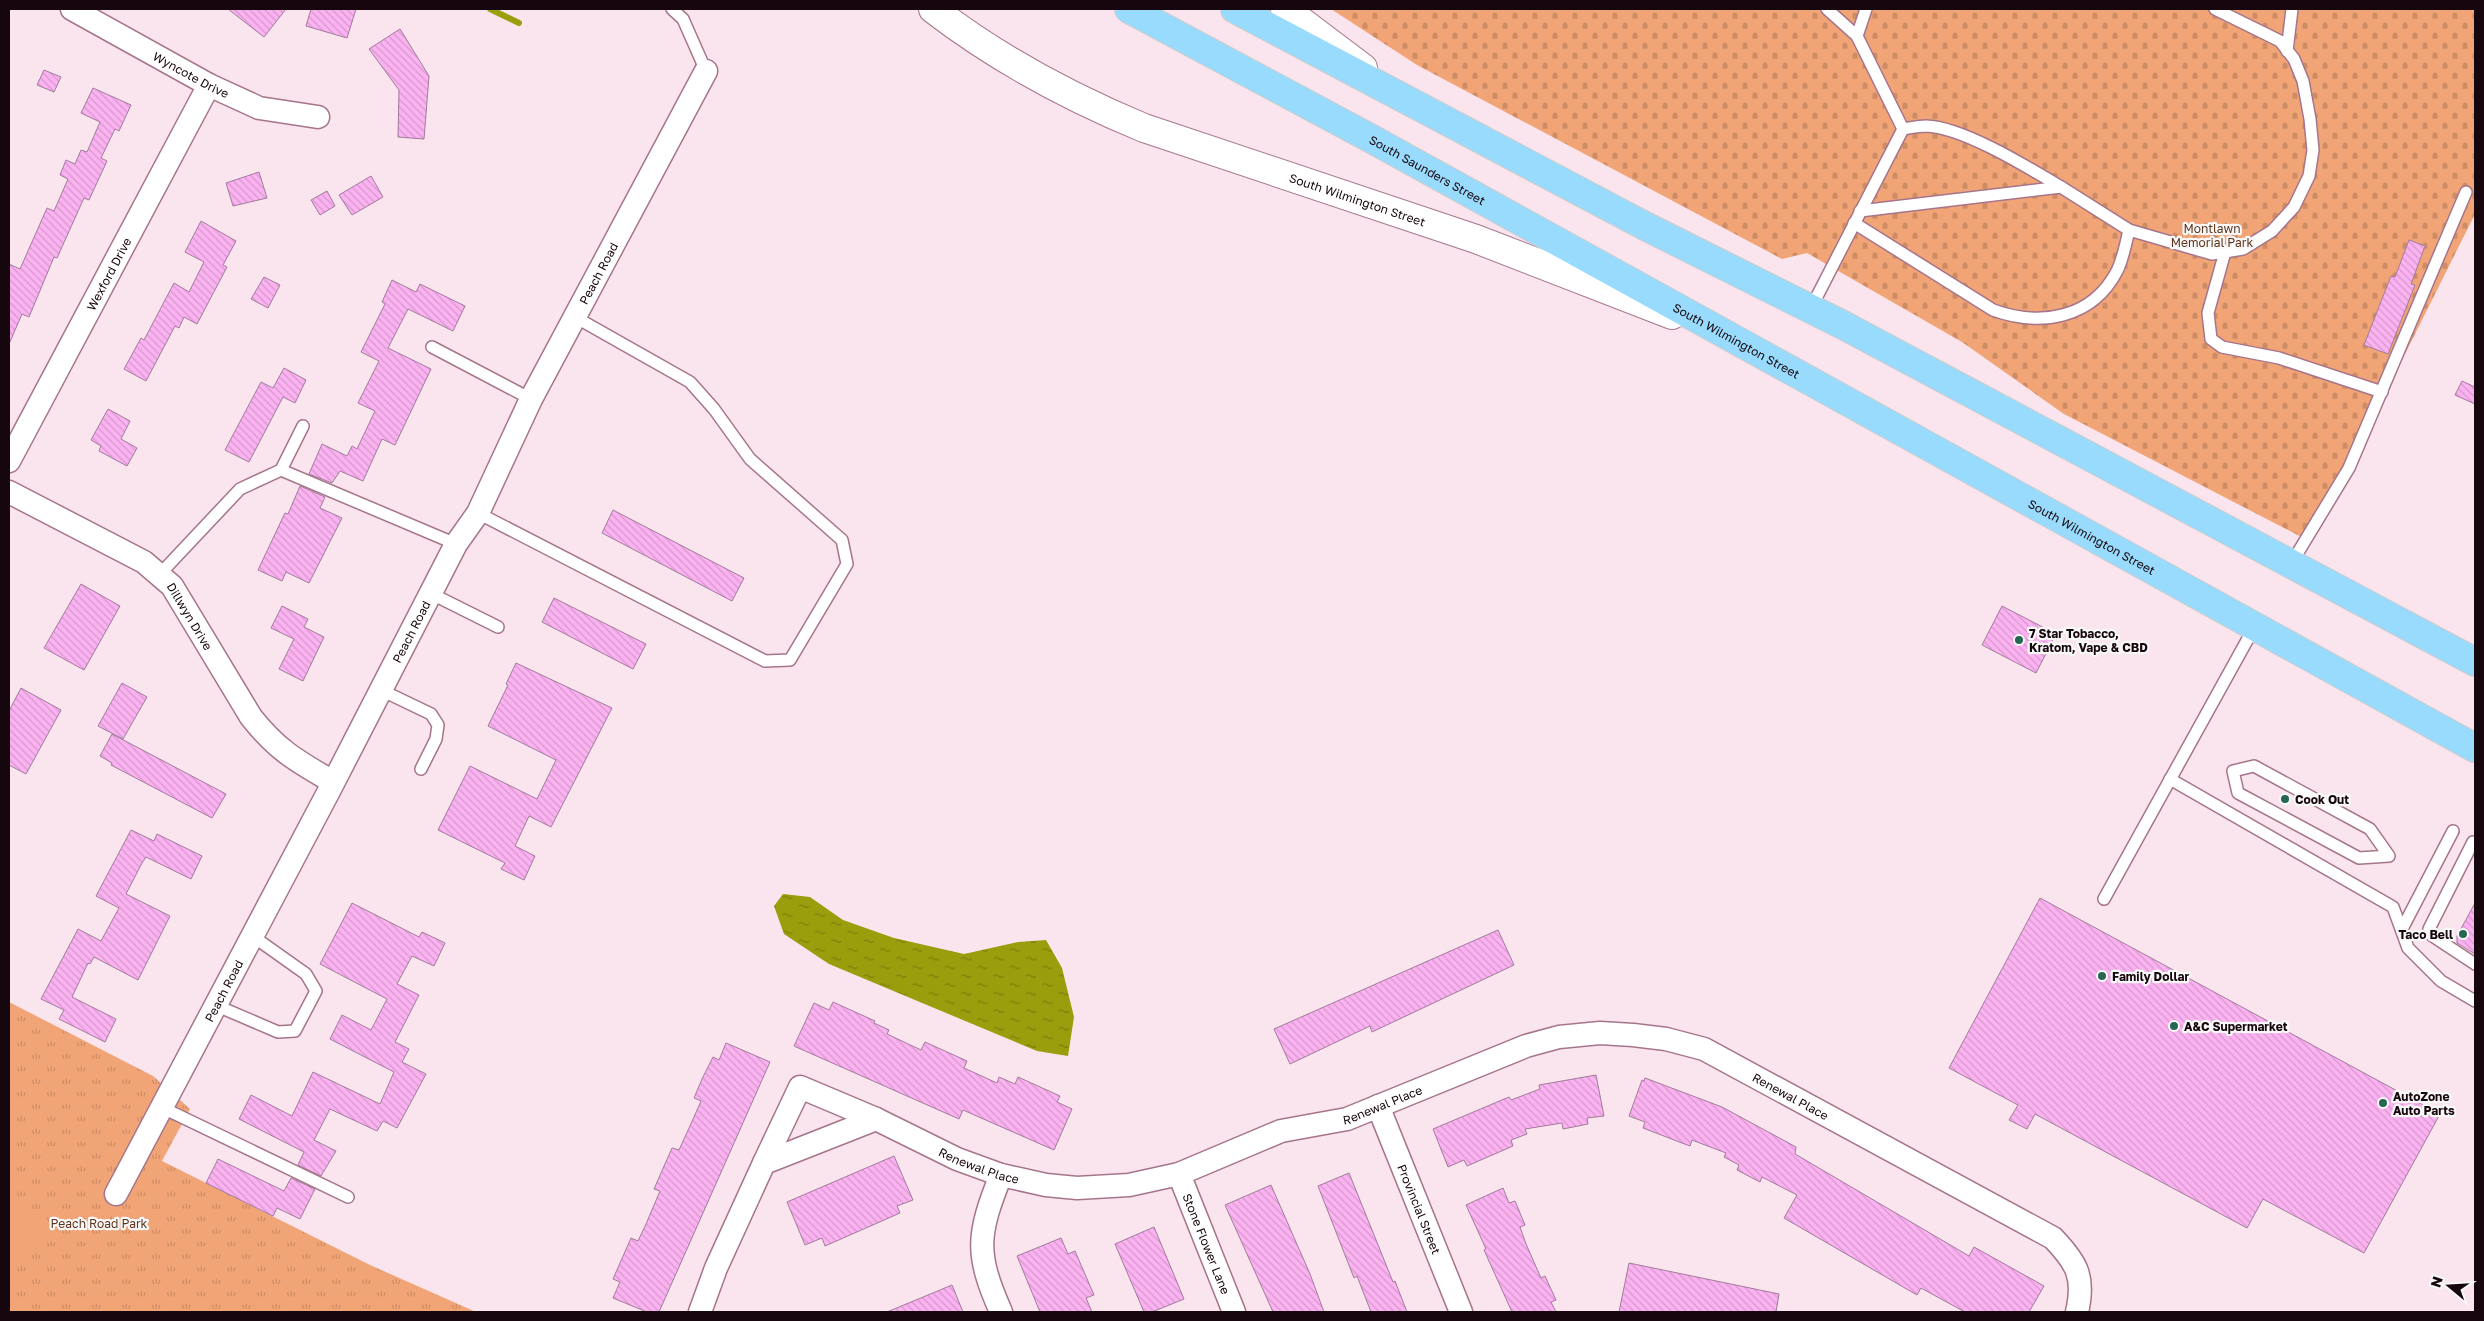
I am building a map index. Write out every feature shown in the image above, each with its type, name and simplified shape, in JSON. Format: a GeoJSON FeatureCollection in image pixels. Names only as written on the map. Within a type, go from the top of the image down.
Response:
{"type":"FeatureCollection","features":[{"type":"Feature","properties":{"kind":"highway","name":"South Saunders Street"},"geometry":{"type":"LineString","coordinates":[[1129,9],[1370,138],[1724,334]]}},
{"type":"Feature","properties":{"kind":"highway"},"geometry":{"type":"LineString","coordinates":[[1235,9],[1645,226],[1811,308],[2475,662]]}},
{"type":"Feature","properties":{"kind":"highway","name":"South Wilmington Street"},"geometry":{"type":"LineString","coordinates":[[1724,334],[2475,748]]}},
{"type":"Feature","properties":{"kind":"main road","name":"South Wilmington Street"},"geometry":{"type":"LineString","coordinates":[[934,9],[985,47],[1041,80],[1095,108],[1144,128],[1476,239],[1724,334]]}},
{"type":"Feature","properties":{"kind":"main road"},"geometry":{"type":"LineString","coordinates":[[1285,9],[1406,101]]}},
{"type":"Feature","properties":{"kind":"street","name":"Wyncote Drive"},"geometry":{"type":"LineString","coordinates":[[72,9],[98,15],[208,84],[259,108],[277,113],[318,118]]}},
{"type":"Feature","properties":{"kind":"street","name":"Peach Road"},"geometry":{"type":"LineString","coordinates":[[116,1194],[456,544],[478,512],[531,399],[706,71]]}},
{"type":"Feature","properties":{"kind":"street","name":"Wexford Drive"},"geometry":{"type":"LineString","coordinates":[[9,461],[208,84]]}},
{"type":"Feature","properties":{"kind":"street","name":"Dillwyn Drive"},"geometry":{"type":"LineString","coordinates":[[9,492],[144,562],[160,574],[172,586],[251,718],[283,753],[333,782]]}},
{"type":"Feature","properties":{"kind":"street","name":"Renewal Place"},"geometry":{"type":"LineString","coordinates":[[764,1163],[800,1087],[876,1119],[957,1159],[1001,1175],[1046,1185],[1077,1188],[1129,1185],[1178,1174],[1282,1131],[1347,1119],[1526,1046],[1559,1037],[1600,1033],[1633,1035],[1666,1039],[1704,1049],[2054,1238],[2073,1259],[2080,1282],[2077,1312]]}},
{"type":"Feature","properties":{"kind":"street","name":"Provincial Street"},"geometry":{"type":"LineString","coordinates":[[1378,1106],[1461,1312]]}},
{"type":"Feature","properties":{"kind":"street"},"geometry":{"type":"LineString","coordinates":[[700,1312],[716,1268],[764,1163],[876,1119]]}},
{"type":"Feature","properties":{"kind":"street","name":"Stone Flower Lane"},"geometry":{"type":"LineString","coordinates":[[1178,1174],[1234,1312]]}},
{"type":"Feature","properties":{"kind":"street"},"geometry":{"type":"LineString","coordinates":[[1001,1175],[989,1204],[981,1251],[987,1279],[1001,1312]]}},
{"type":"Feature","properties":{"kind":"lane"},"geometry":{"type":"LineString","coordinates":[[672,9],[683,19],[706,71]]}},
{"type":"Feature","properties":{"kind":"lane"},"geometry":{"type":"LineString","coordinates":[[1826,9],[1857,36],[1903,129]]}},
{"type":"Feature","properties":{"kind":"lane"},"geometry":{"type":"LineString","coordinates":[[1857,36],[1866,9]]}},
{"type":"Feature","properties":{"kind":"lane"},"geometry":{"type":"LineString","coordinates":[[1903,129],[1926,126],[1960,135],[2022,164],[2129,230],[2212,254],[2243,249],[2272,231],[2294,207],[2309,176],[2313,150],[2310,119],[2303,81],[2294,59],[2280,41],[2215,9]]}},
{"type":"Feature","properties":{"kind":"lane"},"geometry":{"type":"LineString","coordinates":[[2288,51],[2292,9]]}},
{"type":"Feature","properties":{"kind":"lane"},"geometry":{"type":"LineString","coordinates":[[1811,308],[1903,129]]}},
{"type":"Feature","properties":{"kind":"lane"},"geometry":{"type":"LineString","coordinates":[[1860,211],[2061,187]]}},
{"type":"Feature","properties":{"kind":"lane"},"geometry":{"type":"LineString","coordinates":[[2291,564],[2349,468],[2466,192]]}},
{"type":"Feature","properties":{"kind":"lane"},"geometry":{"type":"LineString","coordinates":[[1854,223],[1993,310],[2008,316],[2043,319],[2062,317],[2078,310],[2110,283],[2118,269],[2129,230]]}},
{"type":"Feature","properties":{"kind":"lane"},"geometry":{"type":"LineString","coordinates":[[2225,252],[2208,313],[2212,339],[2222,347],[2280,358],[2382,392]]}},
{"type":"Feature","properties":{"kind":"lane"},"geometry":{"type":"LineString","coordinates":[[478,512],[765,661],[790,660],[847,564],[842,540],[750,459],[714,409],[690,382],[575,317]]}},
{"type":"Feature","properties":{"kind":"lane"},"geometry":{"type":"LineString","coordinates":[[432,347],[531,399]]}},
{"type":"Feature","properties":{"kind":"lane"},"geometry":{"type":"LineString","coordinates":[[160,574],[240,489],[281,470],[302,426]]}},
{"type":"Feature","properties":{"kind":"lane"},"geometry":{"type":"LineString","coordinates":[[281,470],[456,544]]}},
{"type":"Feature","properties":{"kind":"lane"},"geometry":{"type":"LineString","coordinates":[[430,593],[498,627]]}},
{"type":"Feature","properties":{"kind":"lane"},"geometry":{"type":"LineString","coordinates":[[2104,899],[2255,626]]}},
{"type":"Feature","properties":{"kind":"lane"},"geometry":{"type":"LineString","coordinates":[[381,690],[430,714],[438,725],[436,739],[421,769]]}},
{"type":"Feature","properties":{"kind":"lane"},"geometry":{"type":"LineString","coordinates":[[2254,766],[2370,830],[2389,856],[2359,858],[2281,817],[2238,793],[2233,771],[2254,766]]}},
{"type":"Feature","properties":{"kind":"lane"},"geometry":{"type":"LineString","coordinates":[[2170,779],[2393,907],[2408,948],[2441,981],[2475,1000]]}},
{"type":"Feature","properties":{"kind":"lane"},"geometry":{"type":"LineString","coordinates":[[2402,929],[2453,831]]}},
{"type":"Feature","properties":{"kind":"lane"},"geometry":{"type":"LineString","coordinates":[[2473,842],[2431,921],[2429,929],[2431,935],[2475,964]]}},
{"type":"Feature","properties":{"kind":"lane"},"geometry":{"type":"LineString","coordinates":[[215,1006],[278,1032],[295,1031],[316,991],[306,974],[252,935]]}},
{"type":"Feature","properties":{"kind":"lane"},"geometry":{"type":"LineString","coordinates":[[161,1107],[348,1197]]}},
{"type":"Feature","properties":{"kind":"green space","name":"Montlawn Memorial Park"},"geometry":{"type":"Polygon","coordinates":[[[1331,9],[2475,9],[2475,214],[2311,542],[2064,414],[1962,342],[1807,253],[1782,259],[1417,65],[1331,9]]]}},
{"type":"Feature","properties":{"kind":"green space","name":"Peach Road Park"},"geometry":{"type":"Polygon","coordinates":[[[9,1002],[153,1076],[190,1109],[162,1161],[370,1265],[476,1312],[9,1312],[9,1002]]]}},
{"type":"Feature","properties":{"kind":"green space"},"geometry":{"type":"Polygon","coordinates":[[[9,1189],[50,1236],[13,1267],[9,1262],[9,1189]]]}},
{"type":"Feature","properties":{"kind":"water"},"geometry":{"type":"Polygon","coordinates":[[[783,894],[810,897],[843,920],[894,938],[964,954],[1018,942],[1046,940],[1062,968],[1074,1017],[1068,1056],[1037,1051],[829,964],[784,934],[774,906],[783,894]]]}},
{"type":"Feature","properties":{"kind":"building"},"geometry":{"type":"Polygon","coordinates":[[[228,9],[286,9],[264,37],[228,9]]]}},
{"type":"Feature","properties":{"kind":"building"},"geometry":{"type":"Polygon","coordinates":[[[311,9],[356,9],[347,38],[306,26],[311,9]]]}},
{"type":"Feature","properties":{"kind":"building"},"geometry":{"type":"Polygon","coordinates":[[[400,29],[429,76],[424,139],[398,137],[399,90],[369,49],[400,29]]]}},
{"type":"Feature","properties":{"kind":"building"},"geometry":{"type":"Polygon","coordinates":[[[44,70],[61,77],[54,92],[37,85],[44,70]]]}},
{"type":"Feature","properties":{"kind":"building"},"geometry":{"type":"Polygon","coordinates":[[[93,88],[131,105],[119,131],[115,129],[101,158],[107,161],[89,200],[84,198],[57,258],[54,257],[29,317],[22,314],[9,344],[9,264],[20,269],[47,208],[54,211],[68,179],[60,175],[66,160],[75,164],[81,150],[87,152],[100,122],[81,113],[93,88]]]}},
{"type":"Feature","properties":{"kind":"building"},"geometry":{"type":"Polygon","coordinates":[[[259,172],[267,198],[233,206],[226,183],[259,172]]]}},
{"type":"Feature","properties":{"kind":"building"},"geometry":{"type":"Polygon","coordinates":[[[371,176],[383,197],[352,215],[339,195],[371,176]]]}},
{"type":"Feature","properties":{"kind":"building"},"geometry":{"type":"Polygon","coordinates":[[[327,191],[335,206],[320,215],[311,200],[327,191]]]}},
{"type":"Feature","properties":{"kind":"building"},"geometry":{"type":"Polygon","coordinates":[[[201,221],[236,241],[223,265],[227,267],[197,324],[184,317],[179,328],[175,326],[146,381],[124,369],[141,338],[144,340],[174,283],[189,292],[204,262],[185,252],[201,221]]]}},
{"type":"Feature","properties":{"kind":"building"},"geometry":{"type":"Polygon","coordinates":[[[2409,240],[2425,246],[2411,284],[2415,285],[2388,354],[2364,345],[2391,276],[2395,277],[2409,240]]]}},
{"type":"Feature","properties":{"kind":"building"},"geometry":{"type":"Polygon","coordinates":[[[264,277],[280,285],[268,308],[251,299],[264,277]]]}},
{"type":"Feature","properties":{"kind":"building"},"geometry":{"type":"Polygon","coordinates":[[[392,280],[416,292],[420,284],[465,306],[453,331],[408,309],[388,348],[431,369],[395,445],[382,439],[363,481],[340,471],[332,483],[309,474],[322,444],[347,456],[352,446],[357,449],[375,411],[358,403],[379,361],[361,352],[385,304],[382,302],[392,280]]]}},
{"type":"Feature","properties":{"kind":"building"},"geometry":{"type":"Polygon","coordinates":[[[284,368],[306,380],[295,403],[283,397],[249,462],[225,450],[261,382],[273,388],[284,368]]]}},
{"type":"Feature","properties":{"kind":"building"},"geometry":{"type":"Polygon","coordinates":[[[2462,381],[2475,387],[2475,404],[2455,395],[2462,381]]]}},
{"type":"Feature","properties":{"kind":"building"},"geometry":{"type":"Polygon","coordinates":[[[108,409],[130,421],[121,439],[137,448],[127,466],[99,451],[101,446],[91,440],[108,409]]]}},
{"type":"Feature","properties":{"kind":"building"},"geometry":{"type":"Polygon","coordinates":[[[300,486],[325,497],[320,508],[342,518],[309,583],[286,572],[282,581],[258,570],[285,513],[288,514],[300,486]]]}},
{"type":"Feature","properties":{"kind":"building"},"geometry":{"type":"Polygon","coordinates":[[[613,510],[744,578],[732,601],[602,533],[613,510]]]}},
{"type":"Feature","properties":{"kind":"building"},"geometry":{"type":"Polygon","coordinates":[[[81,584],[120,606],[84,670],[44,648],[81,584]]]}},
{"type":"Feature","properties":{"kind":"building"},"geometry":{"type":"Polygon","coordinates":[[[554,598],[646,644],[633,669],[542,622],[554,598]]]}},
{"type":"Feature","properties":{"kind":"building"},"geometry":{"type":"Polygon","coordinates":[[[282,606],[308,619],[304,627],[324,637],[303,681],[279,669],[294,639],[271,628],[282,606]]]}},
{"type":"Feature","properties":{"kind":"building","name":"7 Star Tobacco, Kratom, Vape & CBD"},"geometry":{"type":"Polygon","coordinates":[[[2002,606],[2056,634],[2036,673],[1982,645],[2002,606]]]}},
{"type":"Feature","properties":{"kind":"building"},"geometry":{"type":"Polygon","coordinates":[[[516,663],[612,708],[551,827],[529,816],[515,846],[535,856],[524,880],[501,869],[505,863],[438,830],[470,766],[537,799],[556,760],[488,726],[508,685],[506,684],[516,663]]]}},
{"type":"Feature","properties":{"kind":"building"},"geometry":{"type":"Polygon","coordinates":[[[122,683],[147,697],[123,739],[98,726],[122,683]]]}},
{"type":"Feature","properties":{"kind":"building"},"geometry":{"type":"Polygon","coordinates":[[[21,688],[61,710],[26,774],[9,765],[9,711],[21,688]]]}},
{"type":"Feature","properties":{"kind":"building"},"geometry":{"type":"Polygon","coordinates":[[[112,734],[226,794],[212,818],[111,765],[112,763],[100,756],[112,734]]]}},
{"type":"Feature","properties":{"kind":"building"},"geometry":{"type":"Polygon","coordinates":[[[131,830],[154,841],[157,834],[202,856],[191,879],[146,857],[126,894],[170,916],[138,980],[94,957],[90,964],[88,963],[72,997],[116,1019],[105,1042],[59,1019],[64,1010],[41,999],[78,929],[101,941],[119,908],[96,896],[131,830]]]}},
{"type":"Feature","properties":{"kind":"building"},"geometry":{"type":"Polygon","coordinates":[[[2040,898],[2440,1114],[2364,1253],[2263,1199],[2247,1228],[2035,1114],[2027,1129],[2009,1120],[2018,1105],[1949,1068],[2040,898]]]}},
{"type":"Feature","properties":{"kind":"building"},"geometry":{"type":"Polygon","coordinates":[[[352,903],[419,937],[422,932],[445,943],[434,966],[412,956],[397,984],[419,995],[395,1042],[409,1049],[402,1062],[426,1074],[397,1128],[383,1121],[377,1131],[330,1109],[314,1140],[336,1151],[321,1176],[298,1165],[304,1152],[239,1119],[251,1095],[292,1116],[313,1072],[380,1104],[394,1072],[330,1039],[342,1015],[371,1030],[387,999],[320,964],[352,903]]]}},
{"type":"Feature","properties":{"kind":"building","name":"Taco Bell"},"geometry":{"type":"Polygon","coordinates":[[[2475,903],[2475,954],[2457,943],[2457,936],[2475,903]]]}},
{"type":"Feature","properties":{"kind":"building"},"geometry":{"type":"Polygon","coordinates":[[[1498,930],[1514,965],[1372,1032],[1370,1026],[1290,1064],[1274,1029],[1498,930]]]}},
{"type":"Feature","properties":{"kind":"building"},"geometry":{"type":"Polygon","coordinates":[[[833,1002],[875,1021],[874,1023],[889,1030],[887,1034],[921,1050],[925,1042],[967,1061],[964,1068],[997,1083],[999,1077],[1015,1084],[1018,1077],[1060,1096],[1057,1102],[1072,1109],[1054,1150],[963,1110],[959,1119],[794,1046],[814,1003],[829,1010],[833,1002]]]}},
{"type":"Feature","properties":{"kind":"building"},"geometry":{"type":"Polygon","coordinates":[[[726,1043],[770,1062],[659,1312],[647,1312],[613,1298],[620,1282],[613,1279],[631,1238],[638,1241],[660,1191],[654,1189],[672,1148],[679,1150],[701,1101],[694,1098],[702,1079],[713,1057],[719,1060],[726,1043]]]}},
{"type":"Feature","properties":{"kind":"building"},"geometry":{"type":"Polygon","coordinates":[[[1596,1075],[1604,1116],[1587,1118],[1588,1124],[1563,1129],[1562,1123],[1525,1129],[1527,1134],[1511,1140],[1513,1146],[1467,1166],[1464,1160],[1448,1167],[1433,1129],[1509,1097],[1511,1100],[1540,1089],[1539,1085],[1596,1075]]]}},
{"type":"Feature","properties":{"kind":"building"},"geometry":{"type":"Polygon","coordinates":[[[1645,1078],[1722,1107],[1796,1147],[1795,1154],[1969,1256],[1974,1247],[2044,1286],[2029,1312],[1965,1312],[1921,1288],[1917,1295],[1784,1218],[1797,1195],[1762,1177],[1760,1182],[1737,1170],[1739,1165],[1724,1157],[1726,1153],[1692,1140],[1690,1146],[1643,1128],[1645,1122],[1629,1116],[1642,1080],[1644,1081],[1645,1078]]]}},
{"type":"Feature","properties":{"kind":"building"},"geometry":{"type":"Polygon","coordinates":[[[894,1156],[913,1200],[897,1206],[900,1213],[825,1246],[822,1238],[805,1245],[787,1202],[894,1156]]]}},
{"type":"Feature","properties":{"kind":"building"},"geometry":{"type":"Polygon","coordinates":[[[218,1159],[284,1191],[291,1178],[315,1189],[300,1219],[277,1208],[273,1216],[206,1183],[218,1159]]]}},
{"type":"Feature","properties":{"kind":"building"},"geometry":{"type":"Polygon","coordinates":[[[1349,1173],[1407,1312],[1371,1312],[1357,1276],[1354,1278],[1318,1186],[1349,1173]]]}},
{"type":"Feature","properties":{"kind":"building"},"geometry":{"type":"Polygon","coordinates":[[[1271,1185],[1310,1274],[1324,1312],[1273,1312],[1225,1205],[1271,1185]]]}},
{"type":"Feature","properties":{"kind":"building"},"geometry":{"type":"Polygon","coordinates":[[[1503,1188],[1509,1203],[1515,1201],[1525,1225],[1520,1227],[1526,1244],[1541,1278],[1545,1276],[1556,1300],[1551,1302],[1556,1312],[1512,1312],[1484,1250],[1486,1249],[1466,1205],[1503,1188]]]}},
{"type":"Feature","properties":{"kind":"building"},"geometry":{"type":"Polygon","coordinates":[[[1154,1227],[1184,1299],[1152,1312],[1144,1312],[1115,1244],[1154,1227]]]}},
{"type":"Feature","properties":{"kind":"building"},"geometry":{"type":"Polygon","coordinates":[[[1061,1238],[1068,1254],[1075,1251],[1094,1295],[1086,1298],[1092,1312],[1040,1312],[1017,1256],[1061,1238]]]}},
{"type":"Feature","properties":{"kind":"building"},"geometry":{"type":"Polygon","coordinates":[[[1629,1263],[1779,1294],[1776,1312],[1619,1312],[1629,1263]]]}},
{"type":"Feature","properties":{"kind":"building"},"geometry":{"type":"Polygon","coordinates":[[[952,1285],[963,1312],[887,1312],[952,1285]]]}},
{"type":"Feature","properties":{"kind":"waterway"},"geometry":{"type":"LineString","coordinates":[[490,9],[519,23]]}},
{"type":"Feature","properties":{"kind":"place","name":"7 Star Tobacco, Kratom, Vape & CBD"},"geometry":{"type":"Point","coordinates":[2019,640]}},
{"type":"Feature","properties":{"kind":"place","name":"Cook Out"},"geometry":{"type":"Point","coordinates":[2285,799]}},
{"type":"Feature","properties":{"kind":"place","name":"Taco Bell"},"geometry":{"type":"Point","coordinates":[2463,934]}},
{"type":"Feature","properties":{"kind":"place","name":"Family Dollar"},"geometry":{"type":"Point","coordinates":[2102,976]}},
{"type":"Feature","properties":{"kind":"place","name":"A&C Supermarket"},"geometry":{"type":"Point","coordinates":[2174,1026]}},
{"type":"Feature","properties":{"kind":"place","name":"AutoZone Auto Parts"},"geometry":{"type":"Point","coordinates":[2383,1103]}}]}
